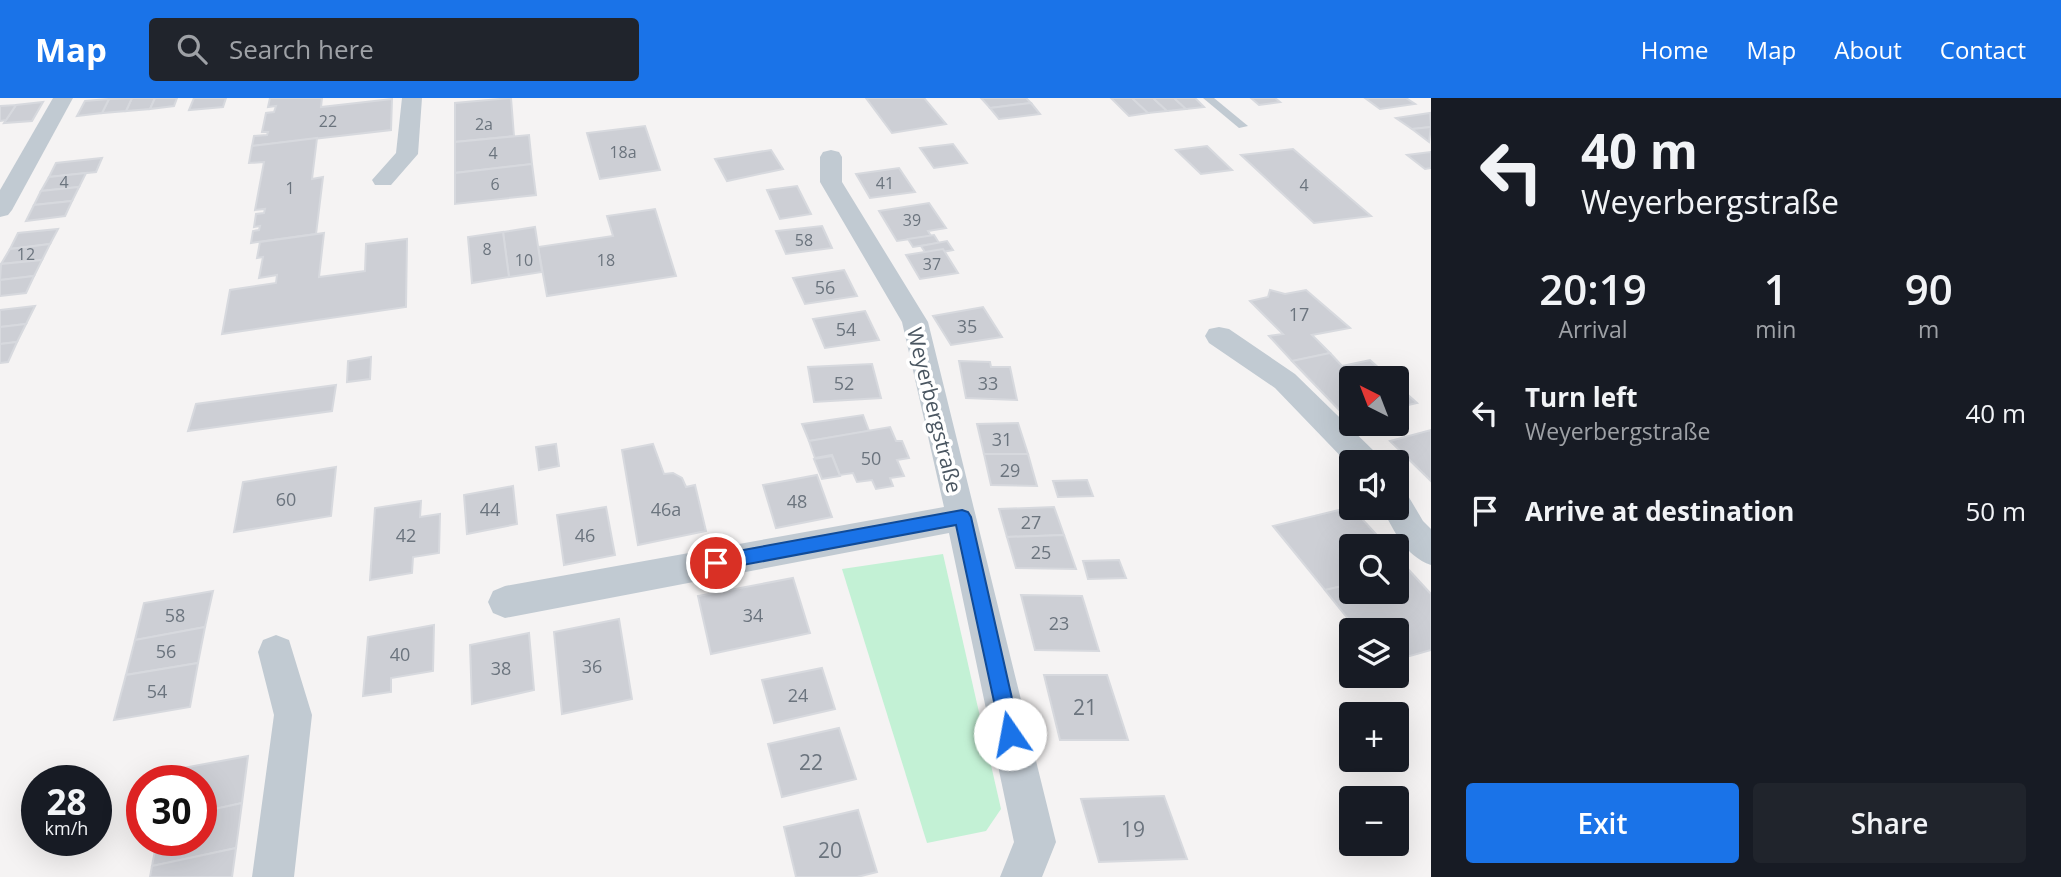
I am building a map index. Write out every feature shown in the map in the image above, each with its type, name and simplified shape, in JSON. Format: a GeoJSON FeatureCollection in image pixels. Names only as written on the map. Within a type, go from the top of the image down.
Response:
{"type":"FeatureCollection","features":[{"type":"Feature","properties":{"kind":"street"},"geometry":{"type":"LineString","coordinates":[[0,210],[63,98]]}},
{"type":"Feature","properties":{"kind":"street"},"geometry":{"type":"LineString","coordinates":[[383,180],[407,154],[412,98]]}},
{"type":"Feature","properties":{"kind":"street","name":"Weyerbergstraße"},"geometry":{"type":"LineString","coordinates":[[831,157],[831,182],[915,322],[1035,842],[1021,877]]}},
{"type":"Feature","properties":{"kind":"street"},"geometry":{"type":"LineString","coordinates":[[1219,336],[1285,382],[1353,450]]}},
{"type":"Feature","properties":{"kind":"street","name":"Weyerbergstraße"},"geometry":{"type":"LineString","coordinates":[[505,602],[962,517]]}},
{"type":"Feature","properties":{"kind":"street"},"geometry":{"type":"LineString","coordinates":[[1405,520],[1411,531],[1431,551]]}},
{"type":"Feature","properties":{"kind":"street"},"geometry":{"type":"LineString","coordinates":[[274,877],[293,715],[276,652]]}},
{"type":"Feature","properties":{"kind":"lane"},"geometry":{"type":"LineString","coordinates":[[1208,98],[1243,126]]}},
{"type":"Feature","properties":{"kind":"green space"},"geometry":{"type":"Polygon","coordinates":[[[943,554],[1001,809],[986,831],[927,843],[842,569],[943,554]]]}},
{"type":"Feature","properties":{"kind":"building"},"geometry":{"type":"Polygon","coordinates":[[[132,98],[155,98],[150,109],[126,111],[132,98]]]}},
{"type":"Feature","properties":{"kind":"building"},"geometry":{"type":"Polygon","coordinates":[[[132,98],[126,111],[102,113],[109,99],[132,98]]]}},
{"type":"Feature","properties":{"kind":"building"},"geometry":{"type":"Polygon","coordinates":[[[155,98],[177,98],[174,106],[150,109],[155,98]]]}},
{"type":"Feature","properties":{"kind":"building"},"geometry":{"type":"Polygon","coordinates":[[[194,98],[226,98],[223,107],[189,110],[194,98]]]}},
{"type":"Feature","properties":{"kind":"building"},"geometry":{"type":"Polygon","coordinates":[[[270,98],[322,98],[321,107],[392,99],[391,130],[252,146],[254,136],[267,135],[268,132],[262,132],[266,113],[274,112],[276,106],[268,107],[270,98]]]}},
{"type":"Feature","properties":{"kind":"building"},"geometry":{"type":"Polygon","coordinates":[[[511,98],[514,136],[455,142],[455,103],[511,98]]]}},
{"type":"Feature","properties":{"kind":"building"},"geometry":{"type":"Polygon","coordinates":[[[866,98],[924,98],[946,124],[892,133],[866,98]]]}},
{"type":"Feature","properties":{"kind":"building"},"geometry":{"type":"Polygon","coordinates":[[[981,98],[1026,98],[1031,103],[990,108],[981,98]]]}},
{"type":"Feature","properties":{"kind":"building"},"geometry":{"type":"Polygon","coordinates":[[[1111,98],[1132,98],[1148,113],[1129,116],[1111,98]]]}},
{"type":"Feature","properties":{"kind":"building"},"geometry":{"type":"Polygon","coordinates":[[[1132,98],[1153,98],[1167,111],[1148,113],[1132,98]]]}},
{"type":"Feature","properties":{"kind":"building"},"geometry":{"type":"Polygon","coordinates":[[[1153,98],[1174,98],[1186,109],[1167,111],[1153,98]]]}},
{"type":"Feature","properties":{"kind":"building"},"geometry":{"type":"Polygon","coordinates":[[[1174,98],[1195,98],[1204,107],[1186,109],[1174,98]]]}},
{"type":"Feature","properties":{"kind":"building"},"geometry":{"type":"Polygon","coordinates":[[[1251,98],[1275,98],[1280,102],[1259,105],[1251,98]]]}},
{"type":"Feature","properties":{"kind":"building"},"geometry":{"type":"Polygon","coordinates":[[[1365,98],[1406,98],[1415,104],[1380,109],[1365,98]]]}},
{"type":"Feature","properties":{"kind":"building"},"geometry":{"type":"Polygon","coordinates":[[[109,99],[102,113],[77,116],[85,101],[109,99]]]}},
{"type":"Feature","properties":{"kind":"building"},"geometry":{"type":"Polygon","coordinates":[[[43,102],[32,121],[4,123],[16,105],[43,102]]]}},
{"type":"Feature","properties":{"kind":"building"},"geometry":{"type":"Polygon","coordinates":[[[1031,103],[1040,114],[999,119],[990,108],[1031,103]]]}},
{"type":"Feature","properties":{"kind":"building"},"geometry":{"type":"Polygon","coordinates":[[[16,105],[6,120],[0,121],[0,106],[16,105]]]}},
{"type":"Feature","properties":{"kind":"building"},"geometry":{"type":"Polygon","coordinates":[[[1430,113],[1431,127],[1412,129],[1396,118],[1430,113]]]}},
{"type":"Feature","properties":{"kind":"building"},"geometry":{"type":"Polygon","coordinates":[[[645,126],[660,170],[600,179],[587,133],[645,126]]]}},
{"type":"Feature","properties":{"kind":"building"},"geometry":{"type":"Polygon","coordinates":[[[1431,127],[1429,142],[1412,129],[1431,127]]]}},
{"type":"Feature","properties":{"kind":"building"},"geometry":{"type":"Polygon","coordinates":[[[529,135],[532,164],[455,173],[455,142],[529,135]]]}},
{"type":"Feature","properties":{"kind":"building"},"geometry":{"type":"Polygon","coordinates":[[[317,138],[312,179],[323,177],[316,234],[251,243],[253,231],[259,230],[260,226],[254,227],[256,214],[264,213],[265,209],[255,210],[264,162],[249,163],[252,146],[317,138]]]}},
{"type":"Feature","properties":{"kind":"building"},"geometry":{"type":"Polygon","coordinates":[[[953,144],[967,163],[934,168],[920,148],[953,144]]]}},
{"type":"Feature","properties":{"kind":"building"},"geometry":{"type":"Polygon","coordinates":[[[1207,146],[1232,170],[1201,174],[1176,150],[1207,146]]]}},
{"type":"Feature","properties":{"kind":"building"},"geometry":{"type":"Polygon","coordinates":[[[1293,149],[1371,216],[1314,223],[1241,155],[1293,149]]]}},
{"type":"Feature","properties":{"kind":"building"},"geometry":{"type":"Polygon","coordinates":[[[771,150],[783,169],[727,181],[715,159],[771,150]]]}},
{"type":"Feature","properties":{"kind":"building"},"geometry":{"type":"Polygon","coordinates":[[[1431,152],[1431,168],[1425,169],[1407,155],[1431,152]]]}},
{"type":"Feature","properties":{"kind":"building"},"geometry":{"type":"Polygon","coordinates":[[[102,158],[96,172],[49,177],[56,163],[102,158]]]}},
{"type":"Feature","properties":{"kind":"building"},"geometry":{"type":"Polygon","coordinates":[[[532,164],[536,195],[455,204],[455,173],[532,164]]]}},
{"type":"Feature","properties":{"kind":"building"},"geometry":{"type":"Polygon","coordinates":[[[899,168],[915,192],[870,198],[856,174],[899,168]]]}},
{"type":"Feature","properties":{"kind":"building"},"geometry":{"type":"Polygon","coordinates":[[[86,173],[79,187],[41,191],[49,177],[86,173]]]}},
{"type":"Feature","properties":{"kind":"building"},"geometry":{"type":"Polygon","coordinates":[[[797,186],[811,214],[780,219],[767,190],[797,186]]]}},
{"type":"Feature","properties":{"kind":"building"},"geometry":{"type":"Polygon","coordinates":[[[79,187],[72,201],[34,205],[41,191],[79,187]]]}},
{"type":"Feature","properties":{"kind":"building"},"geometry":{"type":"Polygon","coordinates":[[[72,201],[65,216],[26,221],[34,205],[72,201]]]}},
{"type":"Feature","properties":{"kind":"building"},"geometry":{"type":"Polygon","coordinates":[[[929,203],[946,228],[928,231],[931,236],[897,241],[879,211],[929,203]]]}},
{"type":"Feature","properties":{"kind":"building"},"geometry":{"type":"Polygon","coordinates":[[[655,209],[676,276],[547,296],[538,247],[613,236],[607,216],[655,209]]]}},
{"type":"Feature","properties":{"kind":"building"},"geometry":{"type":"Polygon","coordinates":[[[822,226],[832,248],[786,254],[776,231],[822,226]]]}},
{"type":"Feature","properties":{"kind":"building"},"geometry":{"type":"Polygon","coordinates":[[[535,227],[542,272],[509,277],[503,232],[535,227]]]}},
{"type":"Feature","properties":{"kind":"building"},"geometry":{"type":"Polygon","coordinates":[[[58,229],[50,244],[10,249],[18,233],[58,229]]]}},
{"type":"Feature","properties":{"kind":"building"},"geometry":{"type":"Polygon","coordinates":[[[503,232],[509,277],[472,283],[468,237],[503,232]]]}},
{"type":"Feature","properties":{"kind":"building"},"geometry":{"type":"Polygon","coordinates":[[[324,233],[319,277],[365,271],[366,244],[407,239],[406,307],[222,334],[230,290],[276,283],[277,275],[259,278],[263,257],[257,258],[260,242],[324,233]]]}},
{"type":"Feature","properties":{"kind":"building"},"geometry":{"type":"Polygon","coordinates":[[[934,235],[939,243],[913,247],[908,239],[934,235]]]}},
{"type":"Feature","properties":{"kind":"building"},"geometry":{"type":"Polygon","coordinates":[[[947,241],[953,250],[927,255],[921,246],[947,241]]]}},
{"type":"Feature","properties":{"kind":"building"},"geometry":{"type":"Polygon","coordinates":[[[50,244],[42,260],[1,264],[10,249],[50,244]]]}},
{"type":"Feature","properties":{"kind":"building"},"geometry":{"type":"Polygon","coordinates":[[[943,249],[958,273],[920,279],[906,255],[943,249]]]}},
{"type":"Feature","properties":{"kind":"building"},"geometry":{"type":"Polygon","coordinates":[[[42,260],[34,276],[0,280],[1,264],[42,260]]]}},
{"type":"Feature","properties":{"kind":"building"},"geometry":{"type":"Polygon","coordinates":[[[844,270],[857,296],[805,304],[793,278],[844,270]]]}},
{"type":"Feature","properties":{"kind":"building"},"geometry":{"type":"Polygon","coordinates":[[[34,276],[26,293],[0,296],[0,280],[34,276]]]}},
{"type":"Feature","properties":{"kind":"building"},"geometry":{"type":"Polygon","coordinates":[[[1270,290],[1285,294],[1306,290],[1350,328],[1312,335],[1330,353],[1292,361],[1269,336],[1283,334],[1250,301],[1268,297],[1270,290]]]}},
{"type":"Feature","properties":{"kind":"building"},"geometry":{"type":"Polygon","coordinates":[[[35,306],[26,324],[0,327],[0,310],[35,306]]]}},
{"type":"Feature","properties":{"kind":"building"},"geometry":{"type":"Polygon","coordinates":[[[983,307],[1002,337],[951,345],[933,316],[983,307]]]}},
{"type":"Feature","properties":{"kind":"building"},"geometry":{"type":"Polygon","coordinates":[[[865,311],[879,340],[825,348],[813,319],[865,311]]]}},
{"type":"Feature","properties":{"kind":"building"},"geometry":{"type":"Polygon","coordinates":[[[26,324],[17,342],[0,344],[0,327],[26,324]]]}},
{"type":"Feature","properties":{"kind":"building"},"geometry":{"type":"Polygon","coordinates":[[[17,342],[8,362],[0,363],[0,344],[17,342]]]}},
{"type":"Feature","properties":{"kind":"building"},"geometry":{"type":"Polygon","coordinates":[[[1330,353],[1342,366],[1339,366],[1339,410],[1292,361],[1330,353]]]}},
{"type":"Feature","properties":{"kind":"building"},"geometry":{"type":"Polygon","coordinates":[[[371,357],[370,379],[347,382],[348,361],[371,357]]]}},
{"type":"Feature","properties":{"kind":"building"},"geometry":{"type":"Polygon","coordinates":[[[1370,360],[1377,366],[1342,366],[1370,360]]]}},
{"type":"Feature","properties":{"kind":"building"},"geometry":{"type":"Polygon","coordinates":[[[959,361],[990,362],[991,367],[1010,367],[1017,400],[966,398],[959,361]]]}},
{"type":"Feature","properties":{"kind":"building"},"geometry":{"type":"Polygon","coordinates":[[[872,364],[881,398],[814,402],[808,367],[872,364]]]}},
{"type":"Feature","properties":{"kind":"building"},"geometry":{"type":"Polygon","coordinates":[[[336,385],[332,411],[188,431],[196,404],[336,385]]]}},
{"type":"Feature","properties":{"kind":"building"},"geometry":{"type":"Polygon","coordinates":[[[1409,396],[1417,403],[1409,405],[1409,396]]]}},
{"type":"Feature","properties":{"kind":"building"},"geometry":{"type":"Polygon","coordinates":[[[863,415],[869,431],[809,441],[802,424],[863,415]]]}},
{"type":"Feature","properties":{"kind":"building"},"geometry":{"type":"Polygon","coordinates":[[[1018,423],[1028,454],[984,454],[977,424],[1018,423]]]}},
{"type":"Feature","properties":{"kind":"building"},"geometry":{"type":"Polygon","coordinates":[[[890,427],[896,441],[902,441],[909,458],[897,460],[904,476],[890,478],[893,486],[876,489],[872,480],[857,482],[853,473],[840,475],[832,455],[815,458],[809,441],[890,427]]]}},
{"type":"Feature","properties":{"kind":"building"},"geometry":{"type":"Polygon","coordinates":[[[1431,430],[1431,481],[1409,460],[1409,450],[1399,450],[1390,441],[1431,430]]]}},
{"type":"Feature","properties":{"kind":"building"},"geometry":{"type":"Polygon","coordinates":[[[556,444],[559,466],[539,470],[536,447],[556,444]]]}},
{"type":"Feature","properties":{"kind":"building"},"geometry":{"type":"Polygon","coordinates":[[[653,444],[664,474],[673,473],[682,478],[686,487],[695,485],[706,531],[638,545],[622,450],[653,444]]]}},
{"type":"Feature","properties":{"kind":"building"},"geometry":{"type":"Polygon","coordinates":[[[984,454],[1028,454],[1037,486],[991,485],[984,454]]]}},
{"type":"Feature","properties":{"kind":"building"},"geometry":{"type":"Polygon","coordinates":[[[832,456],[840,476],[822,479],[814,459],[832,456]]]}},
{"type":"Feature","properties":{"kind":"building"},"geometry":{"type":"Polygon","coordinates":[[[336,467],[331,516],[234,532],[243,482],[336,467]]]}},
{"type":"Feature","properties":{"kind":"building"},"geometry":{"type":"Polygon","coordinates":[[[817,475],[832,517],[776,528],[763,485],[817,475]]]}},
{"type":"Feature","properties":{"kind":"building"},"geometry":{"type":"Polygon","coordinates":[[[1087,480],[1093,496],[1058,497],[1053,481],[1087,480]]]}},
{"type":"Feature","properties":{"kind":"building"},"geometry":{"type":"Polygon","coordinates":[[[513,486],[517,524],[467,534],[464,495],[513,486]]]}},
{"type":"Feature","properties":{"kind":"building"},"geometry":{"type":"Polygon","coordinates":[[[421,501],[420,517],[440,514],[439,553],[413,557],[412,573],[370,580],[375,508],[421,501]]]}},
{"type":"Feature","properties":{"kind":"building"},"geometry":{"type":"Polygon","coordinates":[[[606,507],[615,555],[564,565],[557,515],[606,507]]]}},
{"type":"Feature","properties":{"kind":"building"},"geometry":{"type":"Polygon","coordinates":[[[1054,507],[1064,535],[1007,537],[999,509],[1054,507]]]}},
{"type":"Feature","properties":{"kind":"building"},"geometry":{"type":"Polygon","coordinates":[[[1339,510],[1339,520],[1363,520],[1376,534],[1339,534],[1339,587],[1325,590],[1273,526],[1339,510]]]}},
{"type":"Feature","properties":{"kind":"building"},"geometry":{"type":"Polygon","coordinates":[[[1064,535],[1076,569],[1016,568],[1007,537],[1064,535]]]}},
{"type":"Feature","properties":{"kind":"building"},"geometry":{"type":"Polygon","coordinates":[[[1119,560],[1126,578],[1088,579],[1083,561],[1119,560]]]}},
{"type":"Feature","properties":{"kind":"building"},"geometry":{"type":"Polygon","coordinates":[[[1409,570],[1431,594],[1431,650],[1409,656],[1409,618],[1347,618],[1325,590],[1339,587],[1339,604],[1409,604],[1409,570]]]}},
{"type":"Feature","properties":{"kind":"building"},"geometry":{"type":"Polygon","coordinates":[[[793,578],[810,633],[711,654],[698,596],[793,578]]]}},
{"type":"Feature","properties":{"kind":"building"},"geometry":{"type":"Polygon","coordinates":[[[213,591],[205,627],[135,640],[144,603],[213,591]]]}},
{"type":"Feature","properties":{"kind":"building"},"geometry":{"type":"Polygon","coordinates":[[[1021,595],[1082,596],[1099,651],[1035,650],[1021,595]]]}},
{"type":"Feature","properties":{"kind":"building"},"geometry":{"type":"Polygon","coordinates":[[[619,619],[632,699],[562,714],[554,632],[619,619]]]}},
{"type":"Feature","properties":{"kind":"building"},"geometry":{"type":"Polygon","coordinates":[[[434,625],[433,671],[391,678],[391,692],[363,696],[368,637],[434,625]]]}},
{"type":"Feature","properties":{"kind":"building"},"geometry":{"type":"Polygon","coordinates":[[[205,627],[198,663],[126,675],[135,640],[205,627]]]}},
{"type":"Feature","properties":{"kind":"building"},"geometry":{"type":"Polygon","coordinates":[[[529,633],[534,690],[472,704],[470,645],[529,633]]]}},
{"type":"Feature","properties":{"kind":"building"},"geometry":{"type":"Polygon","coordinates":[[[198,663],[190,707],[114,720],[126,675],[198,663]]]}},
{"type":"Feature","properties":{"kind":"building"},"geometry":{"type":"Polygon","coordinates":[[[822,668],[835,709],[774,723],[762,680],[822,668]]]}},
{"type":"Feature","properties":{"kind":"building"},"geometry":{"type":"Polygon","coordinates":[[[1044,675],[1107,675],[1128,740],[1060,740],[1044,675]]]}},
{"type":"Feature","properties":{"kind":"building"},"geometry":{"type":"Polygon","coordinates":[[[839,728],[856,779],[782,797],[768,744],[839,728]]]}},
{"type":"Feature","properties":{"kind":"building"},"geometry":{"type":"Polygon","coordinates":[[[248,756],[242,803],[217,808],[217,765],[199,765],[248,756]]]}},
{"type":"Feature","properties":{"kind":"building"},"geometry":{"type":"Polygon","coordinates":[[[1164,796],[1187,859],[1099,862],[1081,799],[1164,796]]]}},
{"type":"Feature","properties":{"kind":"building"},"geometry":{"type":"Polygon","coordinates":[[[242,803],[236,848],[217,852],[217,808],[242,803]]]}},
{"type":"Feature","properties":{"kind":"building"},"geometry":{"type":"Polygon","coordinates":[[[858,810],[877,872],[857,877],[796,877],[784,827],[858,810]]]}},
{"type":"Feature","properties":{"kind":"building"},"geometry":{"type":"Polygon","coordinates":[[[236,848],[232,877],[150,877],[152,866],[199,856],[217,856],[217,852],[236,848]]]}},
{"type":"Feature","properties":{"kind":"building"},"geometry":{"type":"Polygon","coordinates":[[[154,856],[199,856],[152,866],[154,856]]]}},
{"type":"Feature","properties":{"kind":"route"},"geometry":{"type":"LineString","coordinates":[[716,563],[962,517],[1010,734]]}}]}
